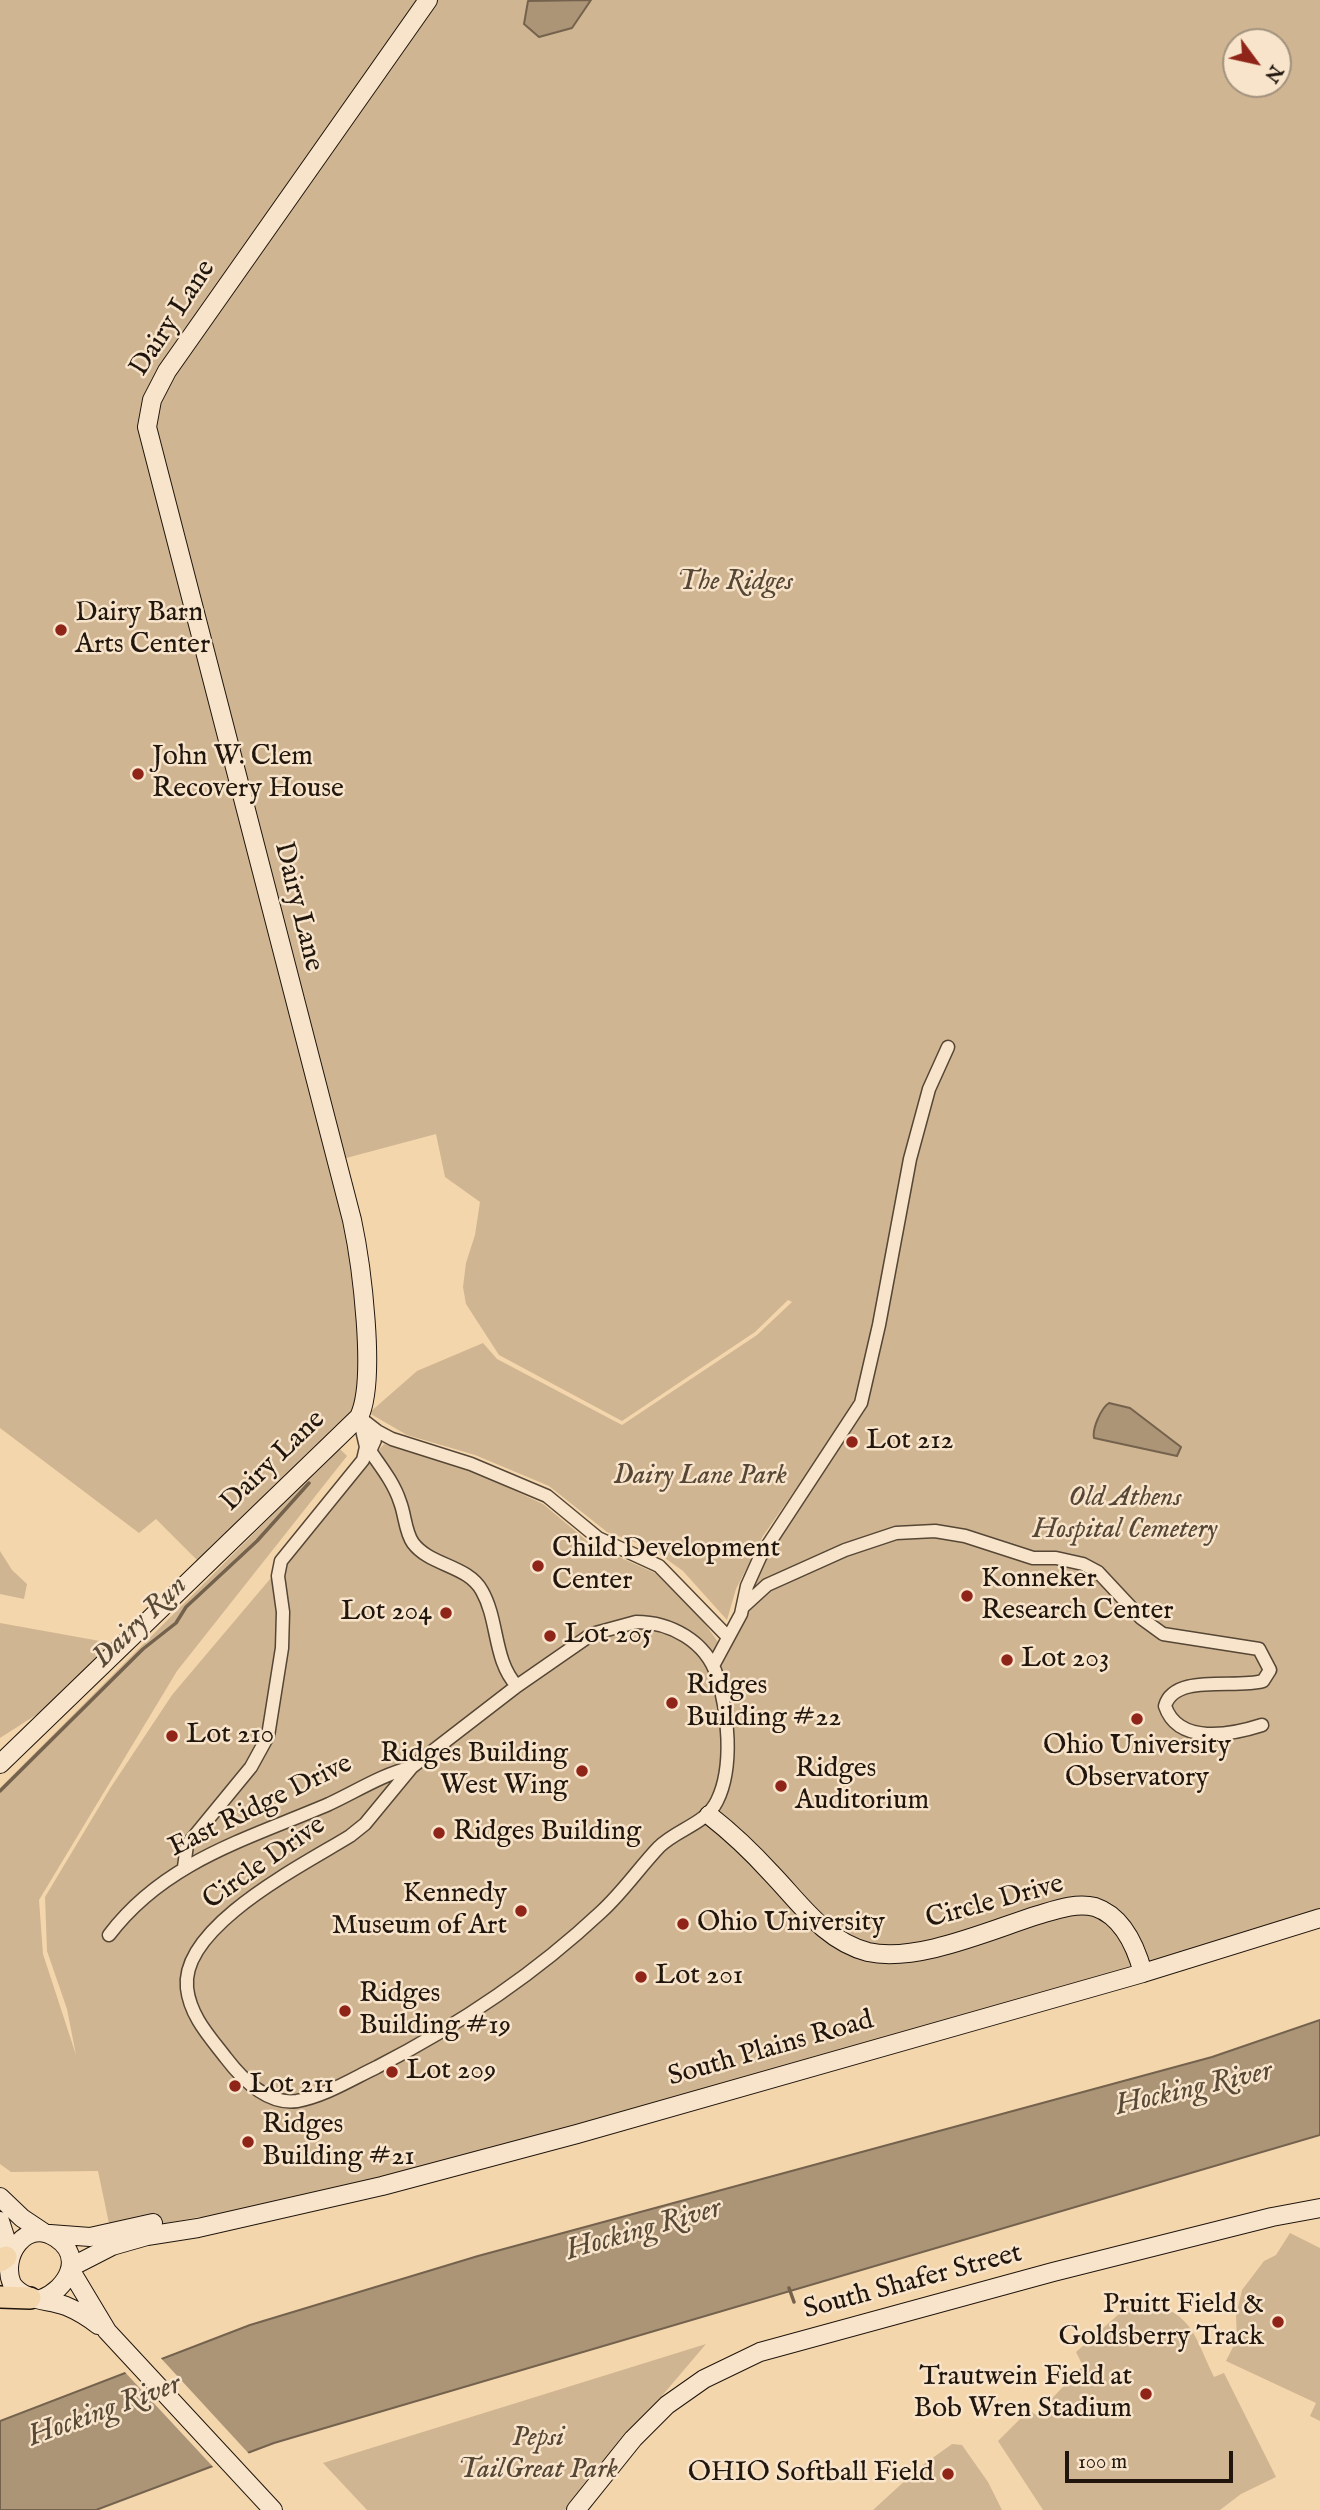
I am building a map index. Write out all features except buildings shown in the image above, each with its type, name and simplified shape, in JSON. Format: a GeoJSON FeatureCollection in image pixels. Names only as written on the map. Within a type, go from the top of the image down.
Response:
{"type":"FeatureCollection","features":[{"type":"Feature","properties":{"kind":"highway"},"geometry":{"type":"LineString","coordinates":[[0,2297],[35,2298]]}},
{"type":"Feature","properties":{"kind":"street","name":"Dairy Lane"},"geometry":{"type":"LineString","coordinates":[[0,1763],[359,1416],[365,1402],[366,1357],[355,1237],[148,433],[150,411],[167,371],[428,0]]}},
{"type":"Feature","properties":{"kind":"street"},"geometry":{"type":"LineString","coordinates":[[709,1815],[722,1787],[726,1759],[722,1692],[713,1664],[744,1606],[747,1586],[760,1557],[852,1420],[864,1394],[910,1159],[929,1089],[948,1047]]}},
{"type":"Feature","properties":{"kind":"street"},"geometry":{"type":"LineString","coordinates":[[359,1416],[383,1434],[471,1464],[547,1496],[598,1538],[659,1566],[728,1637]]}},
{"type":"Feature","properties":{"kind":"street"},"geometry":{"type":"LineString","coordinates":[[359,1416],[375,1440],[370,1451],[396,1492],[414,1544],[469,1576],[484,1594],[504,1668],[517,1686]]}},
{"type":"Feature","properties":{"kind":"street"},"geometry":{"type":"LineString","coordinates":[[184,1867],[187,1845],[262,1751],[268,1736],[282,1647],[283,1612],[278,1576],[281,1561],[363,1460],[366,1447],[359,1416]]}},
{"type":"Feature","properties":{"kind":"street"},"geometry":{"type":"LineString","coordinates":[[744,1606],[768,1585],[798,1569],[896,1533],[935,1531],[965,1536],[1021,1555],[1069,1560],[1091,1568],[1147,1623],[1168,1636],[1228,1642],[1259,1649],[1269,1670],[1263,1681],[1251,1685],[1185,1686],[1174,1691],[1165,1706],[1174,1724],[1195,1733],[1224,1733],[1262,1725]]}},
{"type":"Feature","properties":{"kind":"street","name":"Circle Drive"},"geometry":{"type":"LineString","coordinates":[[713,1664],[677,1630],[665,1624],[636,1622],[592,1634],[517,1686],[412,1767],[365,1824],[232,1914],[203,1941],[192,1960],[187,1984],[194,2013],[232,2067],[263,2093],[288,2101],[309,2098],[389,2061],[466,2016],[599,1914],[676,1832],[709,1815],[739,1839],[818,1924],[844,1943],[881,1954],[909,1953],[1052,1911],[1092,1906],[1120,1925],[1134,1946],[1143,1973]]}},
{"type":"Feature","properties":{"kind":"street","name":"East Ridge Drive"},"geometry":{"type":"LineString","coordinates":[[110,1935],[138,1903],[184,1867],[331,1803],[383,1775],[412,1767]]}},
{"type":"Feature","properties":{"kind":"street","name":"South Plains Road"},"geometry":{"type":"LineString","coordinates":[[71,2269],[112,2246],[383,2186],[1143,1973],[1320,1918]]}},
{"type":"Feature","properties":{"kind":"street"},"geometry":{"type":"LineString","coordinates":[[0,2197],[22,2218],[66,2248],[71,2269],[107,2331]]}},
{"type":"Feature","properties":{"kind":"street","name":"South Shafer Street"},"geometry":{"type":"LineString","coordinates":[[576,2510],[633,2439],[667,2404],[704,2379],[749,2357],[1053,2272],[1272,2217],[1320,2208]]}},
{"type":"Feature","properties":{"kind":"street","name":"South Plains Road"},"geometry":{"type":"LineString","coordinates":[[46,2233],[80,2238],[188,2218],[233,2219]]}},
{"type":"Feature","properties":{"kind":"street"},"geometry":{"type":"LineString","coordinates":[[0,2221],[6,2271],[11,2284],[35,2298],[81,2313],[107,2331],[273,2510]]}},
{"type":"Feature","properties":{"kind":"street"},"geometry":{"type":"LineString","coordinates":[[5,2255],[23,2236],[46,2233]]}},
{"type":"Feature","properties":{"kind":"street"},"geometry":{"type":"LineString","coordinates":[[35,2298],[58,2290],[71,2269]]}},
{"type":"Feature","properties":{"kind":"green space","name":"The Ridges"},"geometry":{"type":"Polygon","coordinates":[[[0,0],[1320,0],[1320,1918],[1222,1949],[233,2219],[199,2217],[111,2233],[98,2171],[11,2172],[0,2164],[0,1788],[339,1448],[347,1456],[177,1671],[39,1900],[43,1954],[76,2055],[67,2009],[47,1951],[45,1897],[111,1787],[172,1695],[384,1444],[468,1469],[543,1504],[592,1545],[655,1573],[703,1621],[718,1642],[737,1622],[747,1586],[852,1420],[862,1375],[850,1411],[763,1536],[736,1589],[727,1620],[683,1571],[651,1548],[607,1532],[549,1486],[475,1455],[407,1435],[369,1413],[417,1371],[483,1343],[497,1359],[622,1425],[757,1335],[792,1302],[788,1300],[755,1332],[622,1421],[499,1355],[466,1304],[463,1287],[480,1202],[445,1177],[436,1134],[335,1161],[360,1269],[359,1417],[198,1561],[156,1519],[139,1533],[0,1428],[0,0]]]}},
{"type":"Feature","properties":{"kind":"green space"},"geometry":{"type":"Polygon","coordinates":[[[0,1551],[12,1570],[27,1584],[24,1599],[0,1594],[0,1551]]]}},
{"type":"Feature","properties":{"kind":"green space"},"geometry":{"type":"Polygon","coordinates":[[[0,1623],[111,1643],[50,1706],[0,1738],[0,1623]]]}},
{"type":"Feature","properties":{"kind":"green space","name":"Pruitt Field & Goldsberry Track"},"geometry":{"type":"Polygon","coordinates":[[[1290,2233],[1320,2248],[1320,2421],[1310,2416],[1316,2403],[1226,2361],[1237,2339],[1236,2316],[1242,2290],[1264,2261],[1276,2255],[1290,2233]]]}},
{"type":"Feature","properties":{"kind":"green space","name":"Trautwein Field at Bob Wren Stadium"},"geometry":{"type":"Polygon","coordinates":[[[1149,2302],[1164,2307],[1184,2321],[1197,2340],[1214,2377],[1224,2373],[1276,2477],[1241,2494],[1220,2510],[1043,2510],[998,2441],[1029,2410],[1036,2415],[1083,2366],[1076,2352],[1128,2306],[1149,2302]]]}},
{"type":"Feature","properties":{"kind":"green space","name":"Pepsi TailGreat Park"},"geometry":{"type":"Polygon","coordinates":[[[706,2344],[565,2510],[367,2510],[323,2463],[706,2344]]]}},
{"type":"Feature","properties":{"kind":"green space","name":"OHIO Softball Field"},"geometry":{"type":"Polygon","coordinates":[[[952,2444],[962,2445],[988,2482],[1002,2510],[873,2510],[920,2467],[952,2444]]]}},
{"type":"Feature","properties":{"kind":"water"},"geometry":{"type":"Polygon","coordinates":[[[591,0],[572,28],[539,37],[524,24],[528,1],[591,0]]]}},
{"type":"Feature","properties":{"kind":"water"},"geometry":{"type":"Polygon","coordinates":[[[1109,1403],[1130,1408],[1181,1447],[1177,1456],[1094,1438],[1098,1419],[1109,1403]]]}},
{"type":"Feature","properties":{"kind":"water","name":"Hocking River"},"geometry":{"type":"Polygon","coordinates":[[[1320,2020],[1320,2135],[274,2443],[96,2510],[0,2510],[0,2421],[250,2325],[478,2256],[1212,2057],[1320,2020]]]}},
{"type":"Feature","properties":{"kind":"pier"},"geometry":{"type":"Polygon","coordinates":[[[158,2355],[251,2456],[215,2469],[122,2369],[158,2355]]]}},
{"type":"Feature","properties":{"kind":"waterway","name":"Dairy Run"},"geometry":{"type":"LineString","coordinates":[[0,1791],[143,1649],[176,1623],[186,1607],[257,1541],[309,1483]]}},
{"type":"Feature","properties":{"kind":"waterway"},"geometry":{"type":"LineString","coordinates":[[789,2288],[794,2302]]}},
{"type":"Feature","properties":{"kind":"place","name":"Dairy Barn Arts Center"},"geometry":{"type":"Point","coordinates":[61,630]}},
{"type":"Feature","properties":{"kind":"place","name":"John W. Clem Recovery House"},"geometry":{"type":"Point","coordinates":[138,774]}},
{"type":"Feature","properties":{"kind":"place","name":"Lot 212"},"geometry":{"type":"Point","coordinates":[852,1442]}},
{"type":"Feature","properties":{"kind":"place","name":"Child Development Center"},"geometry":{"type":"Point","coordinates":[538,1566]}},
{"type":"Feature","properties":{"kind":"place","name":"Konneker Research Center"},"geometry":{"type":"Point","coordinates":[967,1596]}},
{"type":"Feature","properties":{"kind":"place","name":"Lot 204"},"geometry":{"type":"Point","coordinates":[446,1613]}},
{"type":"Feature","properties":{"kind":"place","name":"Lot 205"},"geometry":{"type":"Point","coordinates":[550,1636]}},
{"type":"Feature","properties":{"kind":"place","name":"Lot 203"},"geometry":{"type":"Point","coordinates":[1007,1660]}},
{"type":"Feature","properties":{"kind":"place","name":"Ridges Building #22"},"geometry":{"type":"Point","coordinates":[672,1703]}},
{"type":"Feature","properties":{"kind":"place","name":"Ohio University Observatory"},"geometry":{"type":"Point","coordinates":[1137,1719]}},
{"type":"Feature","properties":{"kind":"place","name":"Lot 210"},"geometry":{"type":"Point","coordinates":[172,1736]}},
{"type":"Feature","properties":{"kind":"place","name":"Ridges Building West Wing"},"geometry":{"type":"Point","coordinates":[582,1771]}},
{"type":"Feature","properties":{"kind":"place","name":"Ridges Auditorium"},"geometry":{"type":"Point","coordinates":[781,1786]}},
{"type":"Feature","properties":{"kind":"place","name":"Ridges Building"},"geometry":{"type":"Point","coordinates":[439,1833]}},
{"type":"Feature","properties":{"kind":"place","name":"Kennedy Museum of Art"},"geometry":{"type":"Point","coordinates":[521,1911]}},
{"type":"Feature","properties":{"kind":"place","name":"Ohio University"},"geometry":{"type":"Point","coordinates":[683,1924]}},
{"type":"Feature","properties":{"kind":"place","name":"Lot 201"},"geometry":{"type":"Point","coordinates":[641,1977]}},
{"type":"Feature","properties":{"kind":"place","name":"Ridges Building #19"},"geometry":{"type":"Point","coordinates":[345,2011]}},
{"type":"Feature","properties":{"kind":"place","name":"Lot 209"},"geometry":{"type":"Point","coordinates":[392,2072]}},
{"type":"Feature","properties":{"kind":"place","name":"Lot 211"},"geometry":{"type":"Point","coordinates":[235,2086]}},
{"type":"Feature","properties":{"kind":"place","name":"Ridges Building #21"},"geometry":{"type":"Point","coordinates":[248,2142]}},
{"type":"Feature","properties":{"kind":"place","name":"Pruitt Field & Goldsberry Track"},"geometry":{"type":"Point","coordinates":[1278,2322]}},
{"type":"Feature","properties":{"kind":"place","name":"Trautwein Field at Bob Wren Stadium"},"geometry":{"type":"Point","coordinates":[1146,2394]}},
{"type":"Feature","properties":{"kind":"place","name":"OHIO Softball Field"},"geometry":{"type":"Point","coordinates":[948,2474]}},
{"type":"Feature","properties":{"kind":"park label","name":"Dairy Lane Park"},"geometry":{"type":"Point","coordinates":[700,1477]}},
{"type":"Feature","properties":{"kind":"park label","name":"Old Athens Hospital Cemetery"},"geometry":{"type":"Point","coordinates":[1125,1515]}}]}
